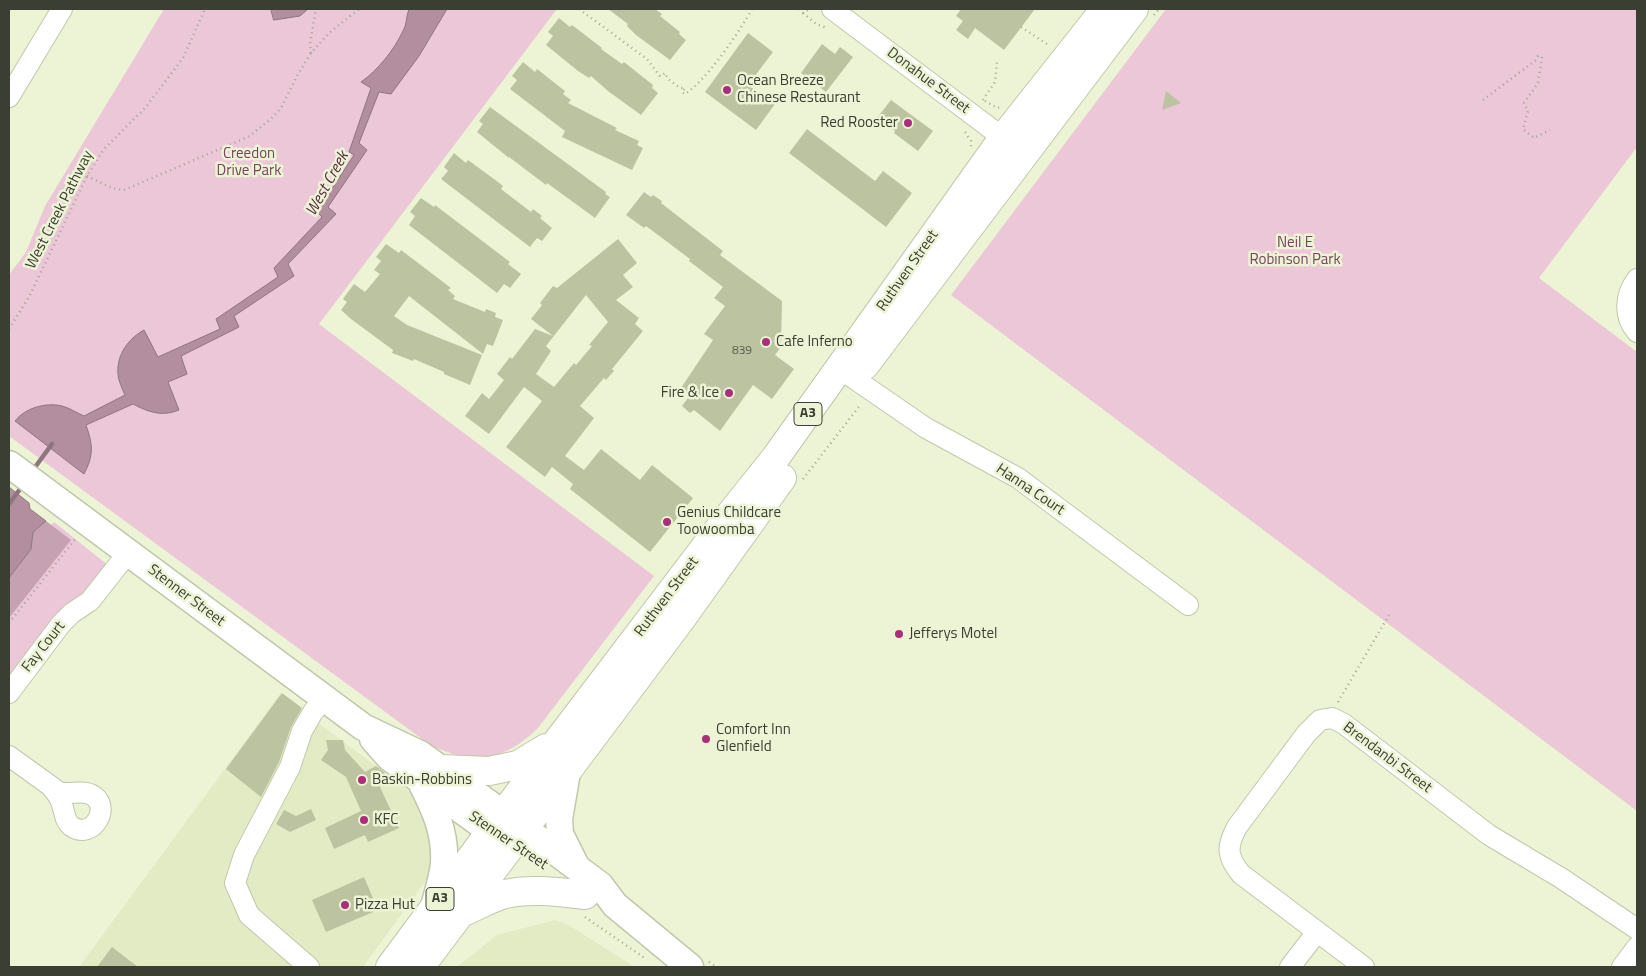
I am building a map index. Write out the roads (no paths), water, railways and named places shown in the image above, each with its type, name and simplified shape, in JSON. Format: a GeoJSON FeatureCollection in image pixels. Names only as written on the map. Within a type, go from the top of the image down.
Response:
{"type":"FeatureCollection","features":[{"type":"Feature","properties":{"kind":"highway","name":"Ruthven Street"},"geometry":{"type":"LineString","coordinates":[[390,967],[434,908],[507,829],[567,772],[679,622],[847,375],[1014,145],[1105,9]]}},
{"type":"Feature","properties":{"kind":"highway","name":"Ruthven Street"},"geometry":{"type":"LineString","coordinates":[[1014,145],[1134,9]]}},
{"type":"Feature","properties":{"kind":"highway","name":"Ruthven Street"},"geometry":{"type":"LineString","coordinates":[[420,967],[461,913],[557,742],[776,456],[847,375]]}},
{"type":"Feature","properties":{"kind":"highway"},"geometry":{"type":"LineString","coordinates":[[430,774],[489,771],[518,765],[557,742]]}},
{"type":"Feature","properties":{"kind":"highway"},"geometry":{"type":"LineString","coordinates":[[461,913],[504,895],[542,890],[584,905]]}},
{"type":"Feature","properties":{"kind":"main road","name":"Stenner Street"},"geometry":{"type":"LineString","coordinates":[[9,464],[363,727],[420,754],[430,774],[507,829],[578,869],[600,885],[615,905],[690,967]]}},
{"type":"Feature","properties":{"kind":"main road"},"geometry":{"type":"LineString","coordinates":[[567,772],[559,819],[560,834],[578,869]]}},
{"type":"Feature","properties":{"kind":"main road"},"geometry":{"type":"LineString","coordinates":[[430,774],[443,833],[444,864],[434,908]]}},
{"type":"Feature","properties":{"kind":"main road","name":"Stenner Street"},"geometry":{"type":"LineString","coordinates":[[507,829],[584,905],[592,900],[615,905]]}},
{"type":"Feature","properties":{"kind":"street"},"geometry":{"type":"LineString","coordinates":[[9,97],[62,9]]}},
{"type":"Feature","properties":{"kind":"street","name":"Donahue Street"},"geometry":{"type":"LineString","coordinates":[[832,9],[1014,145]]}},
{"type":"Feature","properties":{"kind":"street"},"geometry":{"type":"LineString","coordinates":[[1637,279],[1628,296],[1627,309],[1628,319],[1637,332]]}},
{"type":"Feature","properties":{"kind":"street","name":"Hanna Court"},"geometry":{"type":"LineString","coordinates":[[847,375],[926,428],[1018,478],[1188,605]]}},
{"type":"Feature","properties":{"kind":"street","name":"Fay Court"},"geometry":{"type":"LineString","coordinates":[[9,693],[61,624],[72,613],[84,606],[93,604],[105,595],[126,568],[131,555]]}},
{"type":"Feature","properties":{"kind":"street"},"geometry":{"type":"LineString","coordinates":[[309,967],[249,915],[235,883],[244,855],[290,767],[302,731],[313,712],[324,699]]}},
{"type":"Feature","properties":{"kind":"street","name":"Brendanbi Street"},"geometry":{"type":"LineString","coordinates":[[1364,967],[1241,874],[1232,863],[1229,851],[1231,838],[1237,827],[1306,734],[1320,720],[1332,718],[1344,724],[1489,835],[1561,878],[1637,929]]}},
{"type":"Feature","properties":{"kind":"street"},"geometry":{"type":"LineString","coordinates":[[9,756],[52,788]]}},
{"type":"Feature","properties":{"kind":"street"},"geometry":{"type":"LineString","coordinates":[[1290,967],[1317,932]]}},
{"type":"Feature","properties":{"kind":"street"},"geometry":{"type":"LineString","coordinates":[[1622,967],[1637,947]]}},
{"type":"Feature","properties":{"kind":"waterway","name":"West Creek"},"geometry":{"type":"LineString","coordinates":[[33,470],[52,444]]}},
{"type":"Feature","properties":{"kind":"waterway","name":"West Creek"},"geometry":{"type":"LineString","coordinates":[[9,504],[23,485]]}},
{"type":"Feature","properties":{"kind":"place","name":"Ocean Breeze Chinese Restaurant"},"geometry":{"type":"Point","coordinates":[727,90]}},
{"type":"Feature","properties":{"kind":"place","name":"Red Rooster"},"geometry":{"type":"Point","coordinates":[908,123]}},
{"type":"Feature","properties":{"kind":"place","name":"Cafe Inferno"},"geometry":{"type":"Point","coordinates":[766,342]}},
{"type":"Feature","properties":{"kind":"place","name":"Fire & Ice"},"geometry":{"type":"Point","coordinates":[729,393]}},
{"type":"Feature","properties":{"kind":"place","name":"Genius Childcare Toowoomba"},"geometry":{"type":"Point","coordinates":[667,522]}},
{"type":"Feature","properties":{"kind":"place","name":"Jefferys Motel"},"geometry":{"type":"Point","coordinates":[899,634]}},
{"type":"Feature","properties":{"kind":"place","name":"Comfort Inn Glenfield"},"geometry":{"type":"Point","coordinates":[706,739]}},
{"type":"Feature","properties":{"kind":"place","name":"Baskin-Robbins"},"geometry":{"type":"Point","coordinates":[362,780]}},
{"type":"Feature","properties":{"kind":"place","name":"KFC"},"geometry":{"type":"Point","coordinates":[364,820]}},
{"type":"Feature","properties":{"kind":"place","name":"Pizza Hut"},"geometry":{"type":"Point","coordinates":[345,905]}},
{"type":"Feature","properties":{"kind":"park label","name":"Creedon Drive Park"},"geometry":{"type":"Point","coordinates":[249,162]}},
{"type":"Feature","properties":{"kind":"park label","name":"Neil E Robinson Park"},"geometry":{"type":"Point","coordinates":[1295,252]}}]}
